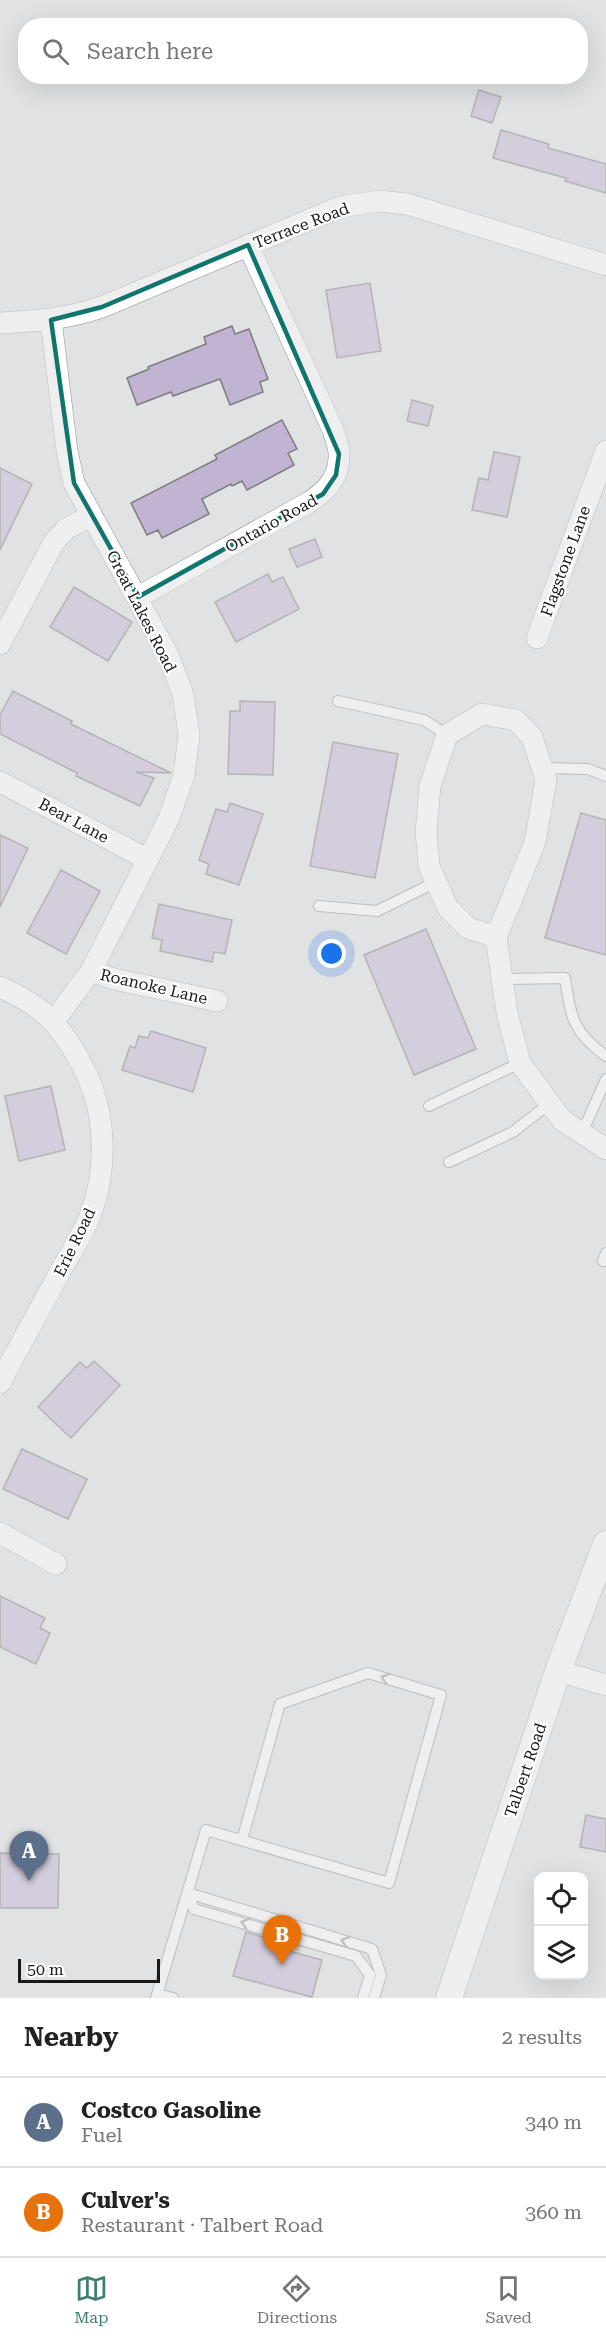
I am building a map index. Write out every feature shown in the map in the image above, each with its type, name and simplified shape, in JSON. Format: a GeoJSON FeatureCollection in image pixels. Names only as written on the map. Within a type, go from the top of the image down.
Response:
{"type":"FeatureCollection","features":[{"type":"Feature","properties":{"kind":"street","name":"Terrace Road"},"geometry":{"type":"LineString","coordinates":[[0,323],[75,316],[102,307],[340,207],[379,201],[407,204],[443,214],[606,265]]}},
{"type":"Feature","properties":{"kind":"street","name":"Ontario Road"},"geometry":{"type":"LineString","coordinates":[[138,597],[323,494],[336,475],[339,454],[333,430],[248,245]]}},
{"type":"Feature","properties":{"kind":"street","name":"Great Lakes Road"},"geometry":{"type":"LineString","coordinates":[[51,320],[67,451],[74,483],[168,655],[183,694],[189,735],[184,775],[170,818],[147,859],[92,971],[54,1021]]}},
{"type":"Feature","properties":{"kind":"street","name":"Flagstone Lane"},"geometry":{"type":"LineString","coordinates":[[537,638],[606,451]]}},
{"type":"Feature","properties":{"kind":"street"},"geometry":{"type":"LineString","coordinates":[[0,644],[54,542],[66,528],[91,515]]}},
{"type":"Feature","properties":{"kind":"street"},"geometry":{"type":"LineString","coordinates":[[496,937],[468,928],[448,908],[429,867],[426,832],[430,786],[447,735],[482,714],[516,720],[531,737],[546,780],[535,842],[496,937],[507,1012],[520,1064],[562,1120],[606,1149]]}},
{"type":"Feature","properties":{"kind":"street","name":"Bear Lane"},"geometry":{"type":"LineString","coordinates":[[0,782],[147,859]]}},
{"type":"Feature","properties":{"kind":"street","name":"Roanoke Lane"},"geometry":{"type":"LineString","coordinates":[[92,971],[114,979],[217,1001]]}},
{"type":"Feature","properties":{"kind":"street","name":"Erie Road"},"geometry":{"type":"LineString","coordinates":[[0,987],[41,1009],[54,1021],[74,1049],[89,1078],[100,1109],[103,1145],[100,1175],[91,1213],[5,1359],[0,1383]]}},
{"type":"Feature","properties":{"kind":"street"},"geometry":{"type":"LineString","coordinates":[[0,1533],[56,1564]]}},
{"type":"Feature","properties":{"kind":"street","name":"Talbert Road"},"geometry":{"type":"LineString","coordinates":[[449,1998],[558,1671],[606,1544]]}},
{"type":"Feature","properties":{"kind":"street"},"geometry":{"type":"LineString","coordinates":[[558,1671],[606,1685]]}},
{"type":"Feature","properties":{"kind":"lane"},"geometry":{"type":"LineString","coordinates":[[338,701],[424,720],[447,735]]}},
{"type":"Feature","properties":{"kind":"lane"},"geometry":{"type":"LineString","coordinates":[[542,768],[588,769],[606,776]]}},
{"type":"Feature","properties":{"kind":"lane"},"geometry":{"type":"LineString","coordinates":[[320,906],[377,911],[436,882]]}},
{"type":"Feature","properties":{"kind":"lane"},"geometry":{"type":"LineString","coordinates":[[502,979],[565,978],[572,1018],[588,1044],[606,1056]]}},
{"type":"Feature","properties":{"kind":"lane"},"geometry":{"type":"LineString","coordinates":[[429,1106],[520,1064]]}},
{"type":"Feature","properties":{"kind":"lane"},"geometry":{"type":"LineString","coordinates":[[582,1133],[606,1079]]}},
{"type":"Feature","properties":{"kind":"lane"},"geometry":{"type":"LineString","coordinates":[[449,1162],[513,1132],[550,1103]]}},
{"type":"Feature","properties":{"kind":"lane"},"geometry":{"type":"LineString","coordinates":[[173,1998],[157,1996],[206,1830],[389,1883],[441,1695],[368,1673],[280,1704],[242,1840]]}},
{"type":"Feature","properties":{"kind":"lane"},"geometry":{"type":"LineString","coordinates":[[188,1893],[194,1908],[356,1956],[370,1975],[363,1998]]}},
{"type":"Feature","properties":{"kind":"lane"},"geometry":{"type":"LineString","coordinates":[[188,1893],[372,1949],[381,1975],[374,1998]]}},
{"type":"Feature","properties":{"kind":"highlighted area"},"geometry":{"type":"Polygon","coordinates":[[[248,245],[339,454],[336,475],[323,494],[138,597],[74,483],[51,320],[102,307],[248,245]]]}},
{"type":"Feature","properties":{"kind":"building"},"geometry":{"type":"Polygon","coordinates":[[[479,90],[501,97],[492,123],[471,116],[479,90]]]}},
{"type":"Feature","properties":{"kind":"building"},"geometry":{"type":"Polygon","coordinates":[[[501,130],[549,144],[548,148],[606,164],[606,193],[565,181],[566,178],[493,158],[501,130]]]}},
{"type":"Feature","properties":{"kind":"building"},"geometry":{"type":"Polygon","coordinates":[[[370,283],[381,351],[337,358],[326,290],[370,283]]]}},
{"type":"Feature","properties":{"kind":"building"},"geometry":{"type":"Polygon","coordinates":[[[232,326],[235,334],[249,329],[268,379],[260,382],[263,392],[230,405],[220,379],[173,396],[171,392],[137,405],[127,378],[149,369],[148,367],[206,344],[204,337],[232,326]]]}},
{"type":"Feature","properties":{"kind":"building"},"geometry":{"type":"Polygon","coordinates":[[[412,400],[433,406],[428,426],[407,421],[412,400]]]}},
{"type":"Feature","properties":{"kind":"building"},"geometry":{"type":"Polygon","coordinates":[[[282,420],[297,449],[288,453],[294,465],[247,490],[242,481],[232,486],[231,484],[202,499],[209,514],[162,538],[158,530],[147,535],[131,503],[217,459],[215,455],[282,420]]]}},
{"type":"Feature","properties":{"kind":"building"},"geometry":{"type":"Polygon","coordinates":[[[494,452],[520,457],[507,517],[472,510],[479,478],[488,480],[494,452]]]}},
{"type":"Feature","properties":{"kind":"building"},"geometry":{"type":"Polygon","coordinates":[[[0,468],[32,484],[0,550],[0,468]]]}},
{"type":"Feature","properties":{"kind":"building"},"geometry":{"type":"Polygon","coordinates":[[[315,539],[322,557],[297,567],[289,549],[315,539]]]}},
{"type":"Feature","properties":{"kind":"building"},"geometry":{"type":"Polygon","coordinates":[[[268,574],[272,582],[283,577],[299,609],[236,642],[215,602],[268,574]]]}},
{"type":"Feature","properties":{"kind":"building"},"geometry":{"type":"Polygon","coordinates":[[[74,587],[132,622],[108,661],[50,627],[74,587]]]}},
{"type":"Feature","properties":{"kind":"building"},"geometry":{"type":"Polygon","coordinates":[[[13,691],[72,721],[71,724],[171,773],[136,772],[154,778],[140,806],[76,776],[77,773],[0,734],[0,715],[13,691]]]}},
{"type":"Feature","properties":{"kind":"building"},"geometry":{"type":"Polygon","coordinates":[[[240,701],[275,702],[273,775],[228,774],[230,711],[240,711],[240,701]]]}},
{"type":"Feature","properties":{"kind":"building"},"geometry":{"type":"Polygon","coordinates":[[[333,742],[398,754],[375,878],[310,866],[333,742]]]}},
{"type":"Feature","properties":{"kind":"building"},"geometry":{"type":"Polygon","coordinates":[[[230,803],[263,814],[239,885],[206,874],[209,864],[199,860],[216,809],[227,812],[230,803]]]}},
{"type":"Feature","properties":{"kind":"building"},"geometry":{"type":"Polygon","coordinates":[[[581,813],[606,820],[606,955],[545,938],[581,813]]]}},
{"type":"Feature","properties":{"kind":"building"},"geometry":{"type":"Polygon","coordinates":[[[0,835],[28,848],[0,907],[0,835]]]}},
{"type":"Feature","properties":{"kind":"building"},"geometry":{"type":"Polygon","coordinates":[[[61,870],[100,891],[66,954],[27,933],[61,870]]]}},
{"type":"Feature","properties":{"kind":"building"},"geometry":{"type":"Polygon","coordinates":[[[159,904],[232,920],[225,954],[214,952],[212,962],[160,951],[162,940],[152,938],[159,904]]]}},
{"type":"Feature","properties":{"kind":"building"},"geometry":{"type":"Polygon","coordinates":[[[426,929],[476,1049],[414,1075],[364,955],[426,929]]]}},
{"type":"Feature","properties":{"kind":"building"},"geometry":{"type":"Polygon","coordinates":[[[151,1031],[206,1048],[193,1092],[122,1070],[130,1046],[135,1048],[139,1036],[148,1038],[151,1031]]]}},
{"type":"Feature","properties":{"kind":"building"},"geometry":{"type":"Polygon","coordinates":[[[51,1086],[65,1150],[19,1161],[5,1096],[51,1086]]]}},
{"type":"Feature","properties":{"kind":"building"},"geometry":{"type":"Polygon","coordinates":[[[94,1361],[120,1385],[71,1438],[38,1407],[80,1362],[87,1368],[94,1361]]]}},
{"type":"Feature","properties":{"kind":"building"},"geometry":{"type":"Polygon","coordinates":[[[22,1449],[87,1479],[68,1519],[3,1489],[22,1449]]]}},
{"type":"Feature","properties":{"kind":"building"},"geometry":{"type":"Polygon","coordinates":[[[0,1596],[45,1618],[40,1628],[50,1633],[36,1664],[0,1647],[0,1596]]]}},
{"type":"Feature","properties":{"kind":"building"},"geometry":{"type":"Polygon","coordinates":[[[586,1815],[606,1819],[606,1852],[580,1847],[586,1815]]]}},
{"type":"Feature","properties":{"kind":"building"},"geometry":{"type":"Polygon","coordinates":[[[0,1853],[59,1854],[58,1908],[0,1908],[0,1853]]]}},
{"type":"Feature","properties":{"kind":"building"},"geometry":{"type":"Polygon","coordinates":[[[246,1932],[286,1944],[285,1950],[322,1960],[312,1997],[233,1976],[246,1932]]]}},
{"type":"Feature","properties":{"kind":"place","name":"Costco Gasoline"},"geometry":{"type":"Point","coordinates":[29,1881]}},
{"type":"Feature","properties":{"kind":"place","name":"Culver's"},"geometry":{"type":"Point","coordinates":[282,1965]}}]}
